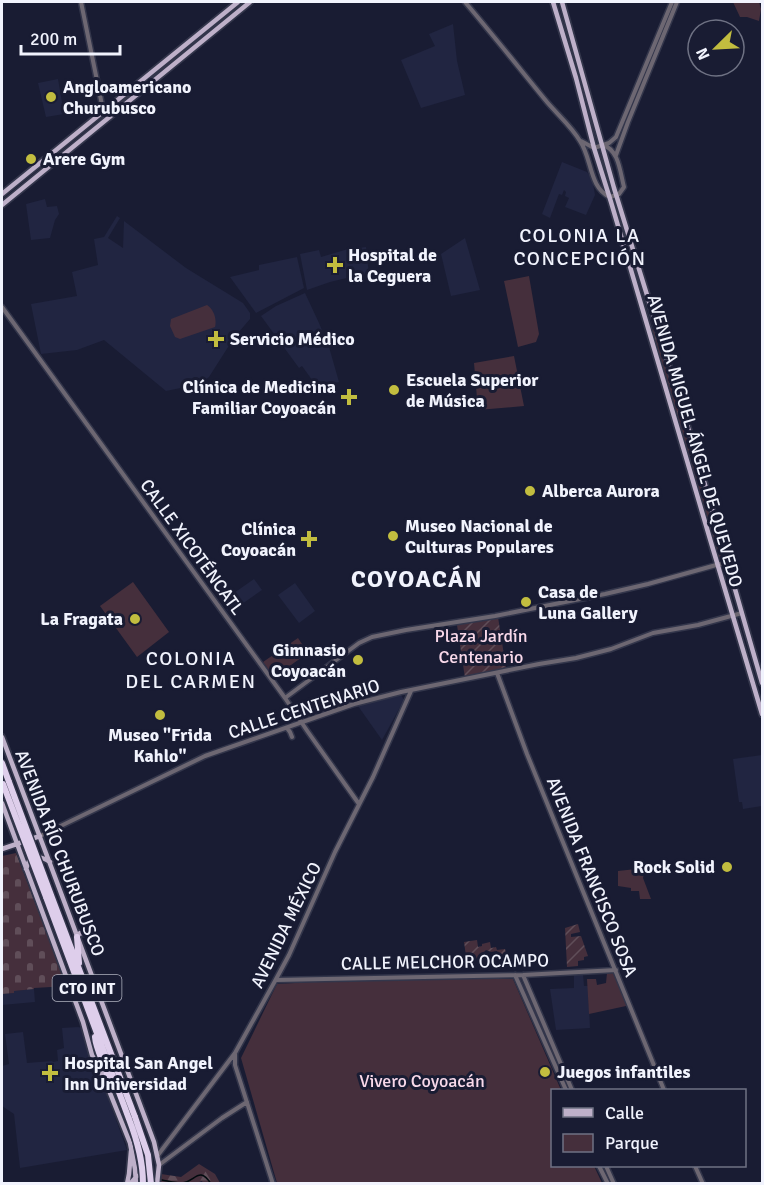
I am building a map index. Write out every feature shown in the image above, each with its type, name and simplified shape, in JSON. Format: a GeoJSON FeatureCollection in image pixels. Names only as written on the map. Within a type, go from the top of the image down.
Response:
{"type":"FeatureCollection","features":[{"type":"Feature","properties":{"kind":"highway","name":"CTO INT"},"geometry":{"type":"LineString","coordinates":[[2,763],[4,782],[48,896],[94,1027],[148,1155],[151,1184]]}},
{"type":"Feature","properties":{"kind":"highway","name":"CTO INT"},"geometry":{"type":"LineString","coordinates":[[48,896],[81,973],[132,1118],[142,1167],[139,1184]]}},
{"type":"Feature","properties":{"kind":"highway"},"geometry":{"type":"LineString","coordinates":[[77,937],[81,973]]}},
{"type":"Feature","properties":{"kind":"highway"},"geometry":{"type":"LineString","coordinates":[[94,1027],[96,1045],[109,1082],[108,1088]]}},
{"type":"Feature","properties":{"kind":"main road"},"geometry":{"type":"LineString","coordinates":[[2,194],[238,2]]}},
{"type":"Feature","properties":{"kind":"main road"},"geometry":{"type":"LineString","coordinates":[[2,205],[250,2]]}},
{"type":"Feature","properties":{"kind":"main road","name":"AVENIDA MIGUEL ÁNGEL DE QUEVEDO"},"geometry":{"type":"LineString","coordinates":[[553,2],[593,145],[762,714]]}},
{"type":"Feature","properties":{"kind":"main road","name":"AVENIDA MIGUEL ÁNGEL DE QUEVEDO"},"geometry":{"type":"LineString","coordinates":[[562,2],[762,683]]}},
{"type":"Feature","properties":{"kind":"main road"},"geometry":{"type":"LineString","coordinates":[[593,145],[602,143]]}},
{"type":"Feature","properties":{"kind":"main road","name":"AVENIDA RÍO CHURUBUSCO"},"geometry":{"type":"LineString","coordinates":[[2,737],[150,1131],[158,1155],[157,1184]]}},
{"type":"Feature","properties":{"kind":"main road","name":"AVENIDA RÍO CHURUBUSCO"},"geometry":{"type":"LineString","coordinates":[[2,803],[83,1022],[93,1058],[131,1144],[139,1184]]}},
{"type":"Feature","properties":{"kind":"main road"},"geometry":{"type":"LineString","coordinates":[[2,849],[40,836]]}},
{"type":"Feature","properties":{"kind":"main road"},"geometry":{"type":"LineString","coordinates":[[26,869],[29,861],[36,857],[40,856],[50,862]]}},
{"type":"Feature","properties":{"kind":"main road"},"geometry":{"type":"LineString","coordinates":[[77,937],[80,933],[88,934]]}},
{"type":"Feature","properties":{"kind":"main road"},"geometry":{"type":"LineString","coordinates":[[128,1184],[131,1144],[146,1141],[150,1131]]}},
{"type":"Feature","properties":{"kind":"main road"},"geometry":{"type":"LineString","coordinates":[[128,1184],[158,1155]]}},
{"type":"Feature","properties":{"kind":"main road"},"geometry":{"type":"LineString","coordinates":[[139,1184],[159,1165]]}},
{"type":"Feature","properties":{"kind":"street"},"geometry":{"type":"LineString","coordinates":[[81,2],[102,105],[110,117]]}},
{"type":"Feature","properties":{"kind":"street"},"geometry":{"type":"LineString","coordinates":[[465,2],[580,141],[598,187],[610,197],[617,195]]}},
{"type":"Feature","properties":{"kind":"street"},"geometry":{"type":"LineString","coordinates":[[602,143],[616,137],[672,2]]}},
{"type":"Feature","properties":{"kind":"street"},"geometry":{"type":"LineString","coordinates":[[615,155],[677,2]]}},
{"type":"Feature","properties":{"kind":"street"},"geometry":{"type":"LineString","coordinates":[[580,141],[593,145],[588,159]]}},
{"type":"Feature","properties":{"kind":"street"},"geometry":{"type":"LineString","coordinates":[[602,143],[615,155]]}},
{"type":"Feature","properties":{"kind":"street","name":"AVENIDA MIGUEL ÁNGEL DE QUEVEDO"},"geometry":{"type":"LineString","coordinates":[[615,155],[624,187],[617,195]]}},
{"type":"Feature","properties":{"kind":"street","name":"CALLE XICOTÉNCATL"},"geometry":{"type":"LineString","coordinates":[[2,307],[359,804]]}},
{"type":"Feature","properties":{"kind":"street"},"geometry":{"type":"LineString","coordinates":[[285,698],[359,643],[372,637],[606,594],[727,562]]}},
{"type":"Feature","properties":{"kind":"street","name":"CALLE CENTENARIO"},"geometry":{"type":"LineString","coordinates":[[40,836],[205,756],[354,704],[576,658],[611,649],[653,633],[698,625],[742,613]]}},
{"type":"Feature","properties":{"kind":"street","name":"AVENIDA FRANCISCO SOSA"},"geometry":{"type":"LineString","coordinates":[[497,673],[531,764],[664,1089]]}},
{"type":"Feature","properties":{"kind":"street","name":"AVENIDA MÉXICO"},"geometry":{"type":"LineString","coordinates":[[158,1155],[235,1053],[289,955],[335,852],[413,690]]}},
{"type":"Feature","properties":{"kind":"street"},"geometry":{"type":"LineString","coordinates":[[287,728],[292,737]]}},
{"type":"Feature","properties":{"kind":"street","name":"CALLE MELCHOR OCAMPO"},"geometry":{"type":"LineString","coordinates":[[275,980],[523,975],[616,970]]}},
{"type":"Feature","properties":{"kind":"street"},"geometry":{"type":"LineString","coordinates":[[514,974],[566,1089]]}},
{"type":"Feature","properties":{"kind":"street"},"geometry":{"type":"LineString","coordinates":[[523,975],[572,1089]]}},
{"type":"Feature","properties":{"kind":"street"},"geometry":{"type":"LineString","coordinates":[[235,1053],[235,1065],[273,1184]]}},
{"type":"Feature","properties":{"kind":"street"},"geometry":{"type":"LineString","coordinates":[[159,1165],[247,1102]]}},
{"type":"Feature","properties":{"kind":"street"},"geometry":{"type":"LineString","coordinates":[[600,1167],[608,1183],[613,1181],[606,1167]]}},
{"type":"Feature","properties":{"kind":"street"},"geometry":{"type":"LineString","coordinates":[[695,1167],[703,1184]]}},
{"type":"Feature","properties":{"kind":"shaded area"},"geometry":{"type":"Polygon","coordinates":[[[453,24],[457,61],[465,95],[421,108],[401,60],[435,46],[429,34],[453,24]]]}},
{"type":"Feature","properties":{"kind":"shaded area","name":"Angloamericano Churubusco"},"geometry":{"type":"Polygon","coordinates":[[[58,79],[64,114],[46,117],[38,83],[58,79]]]}},
{"type":"Feature","properties":{"kind":"shaded area"},"geometry":{"type":"Polygon","coordinates":[[[562,162],[587,172],[591,177],[595,195],[586,215],[565,207],[569,198],[565,196],[564,190],[562,195],[559,194],[550,218],[542,214],[562,162]]]}},
{"type":"Feature","properties":{"kind":"shaded area"},"geometry":{"type":"Polygon","coordinates":[[[45,199],[47,207],[57,206],[59,214],[50,238],[31,240],[26,204],[45,199]]]}},
{"type":"Feature","properties":{"kind":"shaded area"},"geometry":{"type":"Polygon","coordinates":[[[117,216],[120,218],[108,238],[123,248],[124,221],[186,268],[243,303],[250,313],[250,319],[229,341],[230,344],[209,377],[200,384],[166,391],[104,340],[77,350],[41,354],[31,304],[77,296],[72,272],[98,265],[94,239],[104,237],[117,216]]]}},
{"type":"Feature","properties":{"kind":"shaded area"},"geometry":{"type":"Polygon","coordinates":[[[465,238],[480,290],[451,296],[441,254],[465,238]]]}},
{"type":"Feature","properties":{"kind":"shaded area","name":"Hospital de la Ceguera"},"geometry":{"type":"Polygon","coordinates":[[[366,247],[369,275],[330,282],[307,290],[300,254],[319,250],[321,257],[348,249],[366,247]]]}},
{"type":"Feature","properties":{"kind":"shaded area"},"geometry":{"type":"Polygon","coordinates":[[[297,257],[304,288],[256,313],[230,277],[259,270],[259,265],[297,257]]]}},
{"type":"Feature","properties":{"kind":"shaded area"},"geometry":{"type":"Polygon","coordinates":[[[305,293],[329,347],[339,382],[320,386],[315,384],[302,366],[299,368],[261,316],[276,306],[305,293]]]}},
{"type":"Feature","properties":{"kind":"shaded area"},"geometry":{"type":"Polygon","coordinates":[[[254,579],[262,590],[229,613],[221,602],[254,579]]]}},
{"type":"Feature","properties":{"kind":"shaded area"},"geometry":{"type":"Polygon","coordinates":[[[295,583],[315,611],[299,623],[278,595],[295,583]]]}},
{"type":"Feature","properties":{"kind":"shaded area"},"geometry":{"type":"Polygon","coordinates":[[[401,695],[404,700],[382,740],[358,706],[401,695]]]}},
{"type":"Feature","properties":{"kind":"shaded area"},"geometry":{"type":"Polygon","coordinates":[[[762,755],[762,806],[743,809],[742,802],[739,802],[733,759],[762,755]]]}},
{"type":"Feature","properties":{"kind":"shaded area"},"geometry":{"type":"Polygon","coordinates":[[[583,974],[584,986],[588,986],[590,1028],[556,1030],[550,989],[574,988],[574,975],[583,974]]]}},
{"type":"Feature","properties":{"kind":"shaded area"},"geometry":{"type":"Polygon","coordinates":[[[34,989],[35,1002],[2,1005],[2,994],[34,989]]]}},
{"type":"Feature","properties":{"kind":"shaded area"},"geometry":{"type":"Polygon","coordinates":[[[62,1028],[82,1028],[90,1059],[102,1081],[127,1150],[20,1168],[14,1114],[2,1106],[2,1066],[9,1064],[5,1034],[23,1032],[27,1063],[53,1062],[58,1061],[57,1050],[64,1048],[62,1028]]]}},
{"type":"Feature","properties":{"kind":"green space"},"geometry":{"type":"Polygon","coordinates":[[[733,2],[759,2],[761,9],[759,21],[740,17],[733,2]]]}},
{"type":"Feature","properties":{"kind":"green space"},"geometry":{"type":"Polygon","coordinates":[[[218,21],[220,23],[113,113],[110,110],[218,21]]]}},
{"type":"Feature","properties":{"kind":"green space"},"geometry":{"type":"Polygon","coordinates":[[[529,276],[539,334],[536,342],[518,347],[504,281],[529,276]]]}},
{"type":"Feature","properties":{"kind":"green space"},"geometry":{"type":"Polygon","coordinates":[[[207,305],[214,315],[215,327],[180,339],[175,337],[170,326],[171,319],[207,305]]]}},
{"type":"Feature","properties":{"kind":"green space"},"geometry":{"type":"Polygon","coordinates":[[[655,329],[694,455],[689,456],[651,330],[655,329]]]}},
{"type":"Feature","properties":{"kind":"green space"},"geometry":{"type":"Polygon","coordinates":[[[514,356],[524,406],[478,410],[474,363],[514,356]]]}},
{"type":"Feature","properties":{"kind":"green space"},"geometry":{"type":"Polygon","coordinates":[[[696,460],[724,561],[719,562],[690,462],[696,460]]]}},
{"type":"Feature","properties":{"kind":"green space","name":"La Fragata"},"geometry":{"type":"Polygon","coordinates":[[[133,582],[169,632],[137,657],[100,606],[133,582]]]}},
{"type":"Feature","properties":{"kind":"green space","name":"Plaza Jardín Centenario"},"geometry":{"type":"Polygon","coordinates":[[[498,617],[506,668],[465,678],[457,625],[498,617]]]}},
{"type":"Feature","properties":{"kind":"green space"},"geometry":{"type":"Polygon","coordinates":[[[298,638],[308,653],[274,677],[263,662],[298,638]]]}},
{"type":"Feature","properties":{"kind":"green space"},"geometry":{"type":"Polygon","coordinates":[[[16,853],[67,986],[34,988],[2,994],[2,856],[16,853]]]}},
{"type":"Feature","properties":{"kind":"green space"},"geometry":{"type":"Polygon","coordinates":[[[645,868],[643,878],[651,899],[640,899],[639,891],[631,891],[631,888],[618,886],[618,871],[645,868]]]}},
{"type":"Feature","properties":{"kind":"green space"},"geometry":{"type":"Polygon","coordinates":[[[578,924],[580,932],[571,934],[571,937],[581,936],[588,956],[578,961],[578,966],[567,967],[565,928],[578,924]]]}},
{"type":"Feature","properties":{"kind":"green space"},"geometry":{"type":"Polygon","coordinates":[[[477,940],[478,947],[490,942],[491,948],[505,949],[507,957],[504,958],[502,954],[498,955],[497,951],[486,950],[483,953],[484,957],[473,959],[473,955],[466,956],[464,942],[477,940]]]}},
{"type":"Feature","properties":{"kind":"green space"},"geometry":{"type":"Polygon","coordinates":[[[607,973],[614,973],[627,1003],[626,1006],[589,1014],[587,979],[596,979],[597,985],[606,983],[607,973]]]}},
{"type":"Feature","properties":{"kind":"green space","name":"Vivero Coyoacán"},"geometry":{"type":"Polygon","coordinates":[[[365,979],[513,979],[561,1089],[551,1089],[551,1167],[594,1167],[602,1183],[277,1183],[241,1058],[277,984],[365,979]]]}},
{"type":"Feature","properties":{"kind":"green space"},"geometry":{"type":"Polygon","coordinates":[[[199,1164],[215,1174],[220,1183],[203,1183],[202,1181],[160,1183],[161,1174],[181,1177],[199,1164]]]}},
{"type":"Feature","properties":{"kind":"waterway"},"geometry":{"type":"LineString","coordinates":[[162,1180],[182,1183],[200,1175],[207,1178],[211,1184]]}},
{"type":"Feature","properties":{"kind":"place","name":"Angloamericano Churubusco"},"geometry":{"type":"Point","coordinates":[51,97]}},
{"type":"Feature","properties":{"kind":"place","name":"Arere Gym"},"geometry":{"type":"Point","coordinates":[31,159]}},
{"type":"Feature","properties":{"kind":"place","name":"Hospital de la Ceguera"},"geometry":{"type":"Point","coordinates":[335,265]}},
{"type":"Feature","properties":{"kind":"place","name":"Servicio Médico"},"geometry":{"type":"Point","coordinates":[216,339]}},
{"type":"Feature","properties":{"kind":"place","name":"Escuela Superior de Música"},"geometry":{"type":"Point","coordinates":[394,390]}},
{"type":"Feature","properties":{"kind":"place","name":"Clínica de Medicina Familiar Coyoacán"},"geometry":{"type":"Point","coordinates":[349,397]}},
{"type":"Feature","properties":{"kind":"place","name":"Alberca Aurora"},"geometry":{"type":"Point","coordinates":[530,491]}},
{"type":"Feature","properties":{"kind":"place","name":"Museo Nacional de Culturas Populares"},"geometry":{"type":"Point","coordinates":[393,536]}},
{"type":"Feature","properties":{"kind":"place","name":"Clínica Coyoacán"},"geometry":{"type":"Point","coordinates":[309,539]}},
{"type":"Feature","properties":{"kind":"place","name":"Casa de Luna Gallery"},"geometry":{"type":"Point","coordinates":[526,602]}},
{"type":"Feature","properties":{"kind":"place","name":"La Fragata"},"geometry":{"type":"Point","coordinates":[135,619]}},
{"type":"Feature","properties":{"kind":"place","name":"Gimnasio Coyoacán"},"geometry":{"type":"Point","coordinates":[358,660]}},
{"type":"Feature","properties":{"kind":"place","name":"Museo \"Frida Kahlo\""},"geometry":{"type":"Point","coordinates":[160,715]}},
{"type":"Feature","properties":{"kind":"place","name":"Rock Solid"},"geometry":{"type":"Point","coordinates":[727,867]}},
{"type":"Feature","properties":{"kind":"place","name":"Juegos infantiles"},"geometry":{"type":"Point","coordinates":[545,1072]}},
{"type":"Feature","properties":{"kind":"place","name":"Hospital San Angel Inn Universidad"},"geometry":{"type":"Point","coordinates":[50,1073]}},
{"type":"Feature","properties":{"kind":"district","name":"COLONIA LA CONCEPCIÓN"},"geometry":{"type":"Point","coordinates":[580,246]}},
{"type":"Feature","properties":{"kind":"district","name":"COYOACÁN"},"geometry":{"type":"Point","coordinates":[417,579]}},
{"type":"Feature","properties":{"kind":"district","name":"COLONIA DEL CARMEN"},"geometry":{"type":"Point","coordinates":[191,670]}}]}
